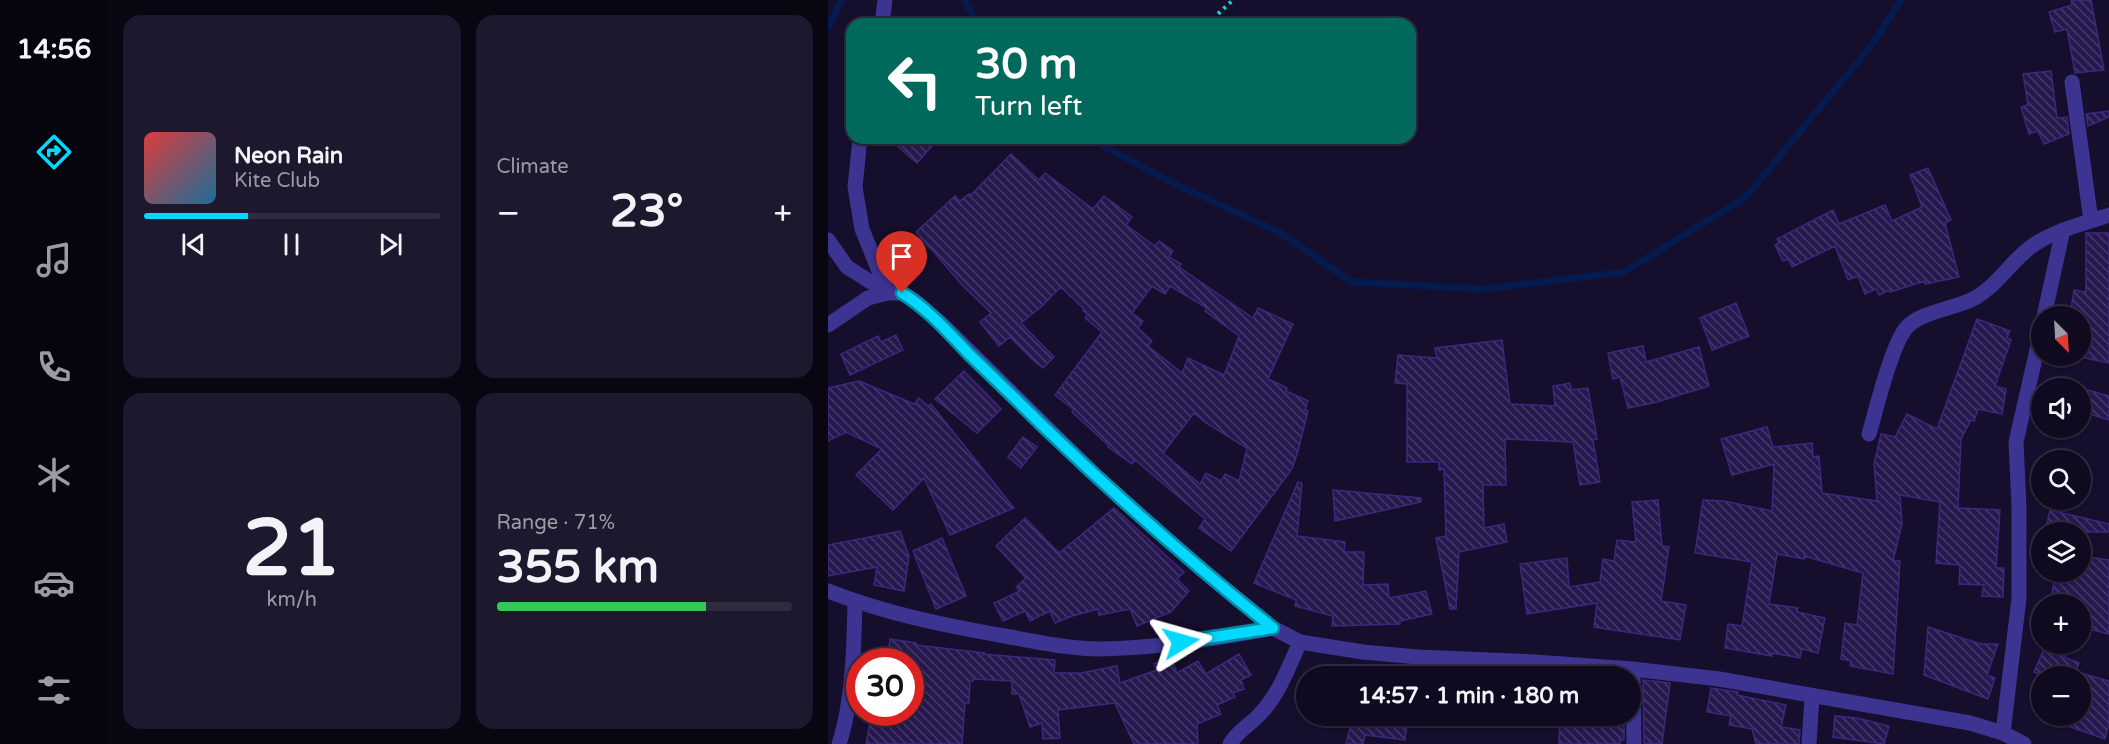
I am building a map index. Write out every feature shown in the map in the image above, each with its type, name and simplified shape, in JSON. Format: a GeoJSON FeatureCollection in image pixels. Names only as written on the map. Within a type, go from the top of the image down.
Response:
{"type":"FeatureCollection","features":[{"type":"Feature","properties":{"kind":"street"},"geometry":{"type":"LineString","coordinates":[[883,18],[885,0]]}},
{"type":"Feature","properties":{"kind":"street"},"geometry":{"type":"LineString","coordinates":[[2072,82],[2091,221]]}},
{"type":"Feature","properties":{"kind":"street"},"geometry":{"type":"LineString","coordinates":[[859,144],[855,187],[862,229],[888,293]]}},
{"type":"Feature","properties":{"kind":"street"},"geometry":{"type":"LineString","coordinates":[[1869,434],[1895,351],[1906,328],[1920,318],[1973,299],[1987,291],[2031,246],[2063,230],[2109,215]]}},
{"type":"Feature","properties":{"kind":"street"},"geometry":{"type":"LineString","coordinates":[[2046,306],[2063,230]]}},
{"type":"Feature","properties":{"kind":"street"},"geometry":{"type":"LineString","coordinates":[[828,240],[847,267],[888,293]]}},
{"type":"Feature","properties":{"kind":"street"},"geometry":{"type":"LineString","coordinates":[[828,325],[868,298],[888,293],[902,293],[915,301],[944,326],[968,353],[1096,477],[1273,628],[1300,642],[1363,652],[1418,657],[1591,666]]}},
{"type":"Feature","properties":{"kind":"street"},"geometry":{"type":"LineString","coordinates":[[2003,732],[2019,598],[2016,442],[2033,366]]}},
{"type":"Feature","properties":{"kind":"street"},"geometry":{"type":"LineString","coordinates":[[828,591],[855,602],[948,627],[1061,646],[1098,649],[1181,642],[1273,628]]}},
{"type":"Feature","properties":{"kind":"street"},"geometry":{"type":"LineString","coordinates":[[839,744],[845,725],[853,649],[855,602]]}},
{"type":"Feature","properties":{"kind":"street"},"geometry":{"type":"LineString","coordinates":[[1230,744],[1246,724],[1259,716],[1275,694],[1300,642]]}},
{"type":"Feature","properties":{"kind":"street"},"geometry":{"type":"LineString","coordinates":[[1641,670],[1719,679],[1970,723],[2003,732],[2024,744]]}},
{"type":"Feature","properties":{"kind":"street"},"geometry":{"type":"LineString","coordinates":[[1809,744],[1812,697]]}},
{"type":"Feature","properties":{"kind":"street"},"geometry":{"type":"LineString","coordinates":[[1634,726],[1634,744]]}},
{"type":"Feature","properties":{"kind":"path"},"geometry":{"type":"LineString","coordinates":[[1214,18],[1233,0]]}},
{"type":"Feature","properties":{"kind":"building"},"geometry":{"type":"Polygon","coordinates":[[[2071,0],[2091,0],[2104,70],[2075,73],[2067,29],[2055,32],[2049,12],[2072,5],[2071,0]]]}},
{"type":"Feature","properties":{"kind":"building"},"geometry":{"type":"Polygon","coordinates":[[[2051,71],[2057,118],[2067,117],[2069,134],[2044,144],[2038,131],[2029,134],[2021,107],[2028,105],[2023,74],[2051,71]]]}},
{"type":"Feature","properties":{"kind":"building"},"geometry":{"type":"Polygon","coordinates":[[[2109,111],[2109,117],[2088,126],[2086,114],[2109,111]]]}},
{"type":"Feature","properties":{"kind":"building"},"geometry":{"type":"Polygon","coordinates":[[[895,144],[934,144],[917,163],[895,144]]]}},
{"type":"Feature","properties":{"kind":"building"},"geometry":{"type":"Polygon","coordinates":[[[1011,154],[1039,180],[1045,173],[1093,209],[1104,196],[1132,217],[1126,225],[1155,246],[1159,241],[1173,251],[1169,257],[1181,264],[1179,267],[1253,318],[1258,308],[1293,324],[1268,379],[1287,388],[1286,391],[1308,401],[1305,410],[1308,411],[1298,451],[1292,469],[1231,551],[1199,528],[1205,519],[1135,460],[1132,464],[1108,447],[1072,412],[1074,410],[1055,395],[1102,332],[1085,318],[1088,314],[1061,287],[1021,323],[1054,357],[1043,368],[1010,337],[999,346],[980,322],[991,313],[962,285],[916,232],[955,196],[960,201],[969,194],[971,195],[1011,154]],[[1152,286],[1132,313],[1143,321],[1138,328],[1152,341],[1148,346],[1182,373],[1188,358],[1224,375],[1239,336],[1205,311],[1207,308],[1170,286],[1165,294],[1152,286]],[[1194,413],[1163,453],[1200,484],[1206,473],[1221,481],[1225,474],[1239,481],[1247,448],[1194,413]]]}},
{"type":"Feature","properties":{"kind":"building"},"geometry":{"type":"Polygon","coordinates":[[[1928,168],[1951,220],[1945,223],[1959,277],[1925,284],[1925,281],[1890,292],[1889,290],[1879,295],[1876,289],[1865,294],[1858,276],[1848,280],[1835,246],[1792,267],[1788,259],[1783,261],[1775,245],[1779,243],[1777,239],[1833,210],[1839,224],[1885,205],[1892,221],[1922,207],[1910,175],[1928,168]]]}},
{"type":"Feature","properties":{"kind":"building"},"geometry":{"type":"Polygon","coordinates":[[[2086,233],[2109,233],[2109,363],[2091,359],[2091,306],[2072,306],[2074,290],[2086,292],[2086,233]]]}},
{"type":"Feature","properties":{"kind":"building"},"geometry":{"type":"Polygon","coordinates":[[[1736,303],[1749,336],[1712,350],[1700,318],[1736,303]]]}},
{"type":"Feature","properties":{"kind":"building"},"geometry":{"type":"Polygon","coordinates":[[[1977,319],[2010,331],[2007,338],[2011,340],[1995,386],[2006,389],[2002,414],[1978,409],[1974,421],[1971,420],[1961,439],[1958,508],[2000,510],[1996,568],[2004,568],[2003,597],[1982,596],[1984,585],[1959,584],[1960,565],[1936,563],[1940,502],[1900,495],[1902,524],[1893,561],[1900,561],[1893,674],[1850,666],[1851,661],[1841,659],[1845,623],[1857,625],[1863,573],[1804,556],[1804,559],[1777,554],[1769,604],[1798,608],[1797,612],[1825,618],[1818,653],[1802,649],[1800,658],[1725,648],[1728,624],[1742,626],[1752,562],[1695,553],[1703,500],[1724,501],[1772,511],[1774,464],[1732,475],[1721,439],[1767,427],[1773,447],[1812,443],[1813,457],[1819,456],[1822,493],[1877,501],[1874,464],[1881,434],[1895,437],[1907,414],[1937,429],[1977,319]]]}},
{"type":"Feature","properties":{"kind":"building"},"geometry":{"type":"Polygon","coordinates":[[[896,335],[903,350],[850,375],[841,354],[878,336],[881,342],[896,335]]]}},
{"type":"Feature","properties":{"kind":"building"},"geometry":{"type":"Polygon","coordinates":[[[1502,340],[1510,404],[1555,406],[1553,386],[1570,383],[1571,390],[1588,388],[1597,439],[1593,440],[1600,482],[1580,485],[1573,442],[1505,439],[1506,485],[1483,485],[1484,528],[1504,524],[1507,542],[1459,552],[1456,609],[1450,609],[1436,538],[1446,536],[1444,469],[1439,470],[1439,462],[1407,462],[1407,384],[1395,383],[1398,355],[1437,358],[1435,348],[1502,340]]]}},
{"type":"Feature","properties":{"kind":"building"},"geometry":{"type":"Polygon","coordinates":[[[1643,346],[1646,362],[1699,347],[1709,386],[1657,402],[1628,408],[1620,377],[1613,379],[1608,353],[1643,346]]]}},
{"type":"Feature","properties":{"kind":"building"},"geometry":{"type":"Polygon","coordinates":[[[964,371],[1001,409],[977,433],[935,399],[964,371]]]}},
{"type":"Feature","properties":{"kind":"building"},"geometry":{"type":"Polygon","coordinates":[[[859,381],[914,404],[919,398],[928,406],[931,404],[1014,508],[950,535],[924,478],[893,510],[856,475],[882,449],[846,432],[828,441],[828,388],[859,381]]]}},
{"type":"Feature","properties":{"kind":"building"},"geometry":{"type":"Polygon","coordinates":[[[2091,391],[2109,396],[2109,420],[2091,414],[2091,391]]]}},
{"type":"Feature","properties":{"kind":"building"},"geometry":{"type":"Polygon","coordinates":[[[1023,437],[1037,447],[1021,468],[1008,457],[1023,437]]]}},
{"type":"Feature","properties":{"kind":"building"},"geometry":{"type":"Polygon","coordinates":[[[1298,482],[1302,483],[1297,536],[1345,542],[1344,552],[1364,552],[1363,585],[1388,584],[1389,598],[1426,591],[1432,614],[1400,621],[1400,624],[1332,626],[1333,616],[1295,606],[1296,600],[1254,583],[1298,482]]]}},
{"type":"Feature","properties":{"kind":"building"},"geometry":{"type":"Polygon","coordinates":[[[1333,490],[1421,498],[1421,502],[1335,521],[1333,490]]]}},
{"type":"Feature","properties":{"kind":"building"},"geometry":{"type":"Polygon","coordinates":[[[1658,500],[1662,546],[1669,547],[1661,601],[1686,605],[1680,640],[1594,627],[1597,603],[1527,614],[1520,564],[1567,558],[1569,587],[1600,582],[1603,559],[1614,561],[1617,540],[1636,542],[1632,502],[1658,500]]]}},
{"type":"Feature","properties":{"kind":"building"},"geometry":{"type":"Polygon","coordinates":[[[1114,508],[1184,572],[1177,579],[1189,591],[1171,612],[1137,626],[1130,609],[1099,615],[1098,609],[1055,623],[1050,611],[1030,621],[1025,611],[1003,621],[994,603],[1020,591],[1016,587],[1026,578],[996,546],[1025,518],[1059,553],[1114,508]]]}},
{"type":"Feature","properties":{"kind":"building"},"geometry":{"type":"Polygon","coordinates":[[[2050,510],[2109,524],[2109,532],[2091,532],[2091,522],[2047,522],[2050,510]]]}},
{"type":"Feature","properties":{"kind":"building"},"geometry":{"type":"Polygon","coordinates":[[[900,531],[909,556],[904,591],[874,585],[877,567],[828,576],[828,545],[900,531]]]}},
{"type":"Feature","properties":{"kind":"building"},"geometry":{"type":"Polygon","coordinates":[[[942,538],[966,596],[936,609],[913,551],[942,538]]]}},
{"type":"Feature","properties":{"kind":"building"},"geometry":{"type":"Polygon","coordinates":[[[2091,558],[2109,560],[2109,634],[2091,630],[2091,594],[2052,594],[2054,582],[2091,582],[2091,558]]]}},
{"type":"Feature","properties":{"kind":"building"},"geometry":{"type":"Polygon","coordinates":[[[1928,627],[1981,644],[1998,644],[1987,675],[1995,678],[1988,699],[1924,675],[1928,627]]]}},
{"type":"Feature","properties":{"kind":"building"},"geometry":{"type":"Polygon","coordinates":[[[890,639],[916,643],[916,645],[985,653],[982,654],[1055,660],[1054,673],[1081,673],[1117,666],[1120,683],[1157,670],[1154,664],[1171,657],[1177,673],[1198,661],[1206,674],[1239,654],[1251,675],[1241,680],[1244,689],[1233,693],[1235,697],[1217,705],[1221,714],[1197,724],[1198,744],[1134,744],[1115,703],[1058,710],[1060,738],[1043,739],[1042,723],[1030,727],[1019,694],[1012,694],[1012,681],[973,679],[970,681],[969,703],[965,703],[962,744],[866,744],[869,726],[924,726],[924,648],[889,648],[890,639]]]}},
{"type":"Feature","properties":{"kind":"building"},"geometry":{"type":"Polygon","coordinates":[[[2042,654],[2065,654],[2064,657],[2079,663],[2078,666],[2037,666],[2042,654]]]}},
{"type":"Feature","properties":{"kind":"building"},"geometry":{"type":"Polygon","coordinates":[[[2091,676],[2109,681],[2109,723],[2105,739],[2068,726],[2091,726],[2091,676]]]}},
{"type":"Feature","properties":{"kind":"building"},"geometry":{"type":"Polygon","coordinates":[[[1643,680],[1670,683],[1662,744],[1644,743],[1643,680]]]}},
{"type":"Feature","properties":{"kind":"building"},"geometry":{"type":"Polygon","coordinates":[[[1711,688],[1738,692],[1737,695],[1786,705],[1781,727],[1800,730],[1799,744],[1756,744],[1752,729],[1729,725],[1731,716],[1707,712],[1711,688]]]}},
{"type":"Feature","properties":{"kind":"building"},"geometry":{"type":"Polygon","coordinates":[[[1835,716],[1857,718],[1889,726],[1884,744],[1833,737],[1835,716]]]}},
{"type":"Feature","properties":{"kind":"building"},"geometry":{"type":"Polygon","coordinates":[[[1350,726],[1407,726],[1405,740],[1365,735],[1363,744],[1346,744],[1350,726]]]}},
{"type":"Feature","properties":{"kind":"building"},"geometry":{"type":"Polygon","coordinates":[[[1560,726],[1624,726],[1624,740],[1620,740],[1620,744],[1559,744],[1560,726]]]}},
{"type":"Feature","properties":{"kind":"waterway"},"geometry":{"type":"LineString","coordinates":[[828,27],[842,0]]}},
{"type":"Feature","properties":{"kind":"waterway"},"geometry":{"type":"LineString","coordinates":[[965,0],[974,18]]}},
{"type":"Feature","properties":{"kind":"waterway"},"geometry":{"type":"LineString","coordinates":[[1099,144],[1173,183],[1279,232],[1352,282],[1486,289],[1624,272],[1746,197],[1874,42],[1901,0]]}},
{"type":"Feature","properties":{"kind":"route"},"geometry":{"type":"LineString","coordinates":[[902,293],[944,326],[968,353],[1096,477],[1201,569],[1273,628],[1181,642]]}}]}
